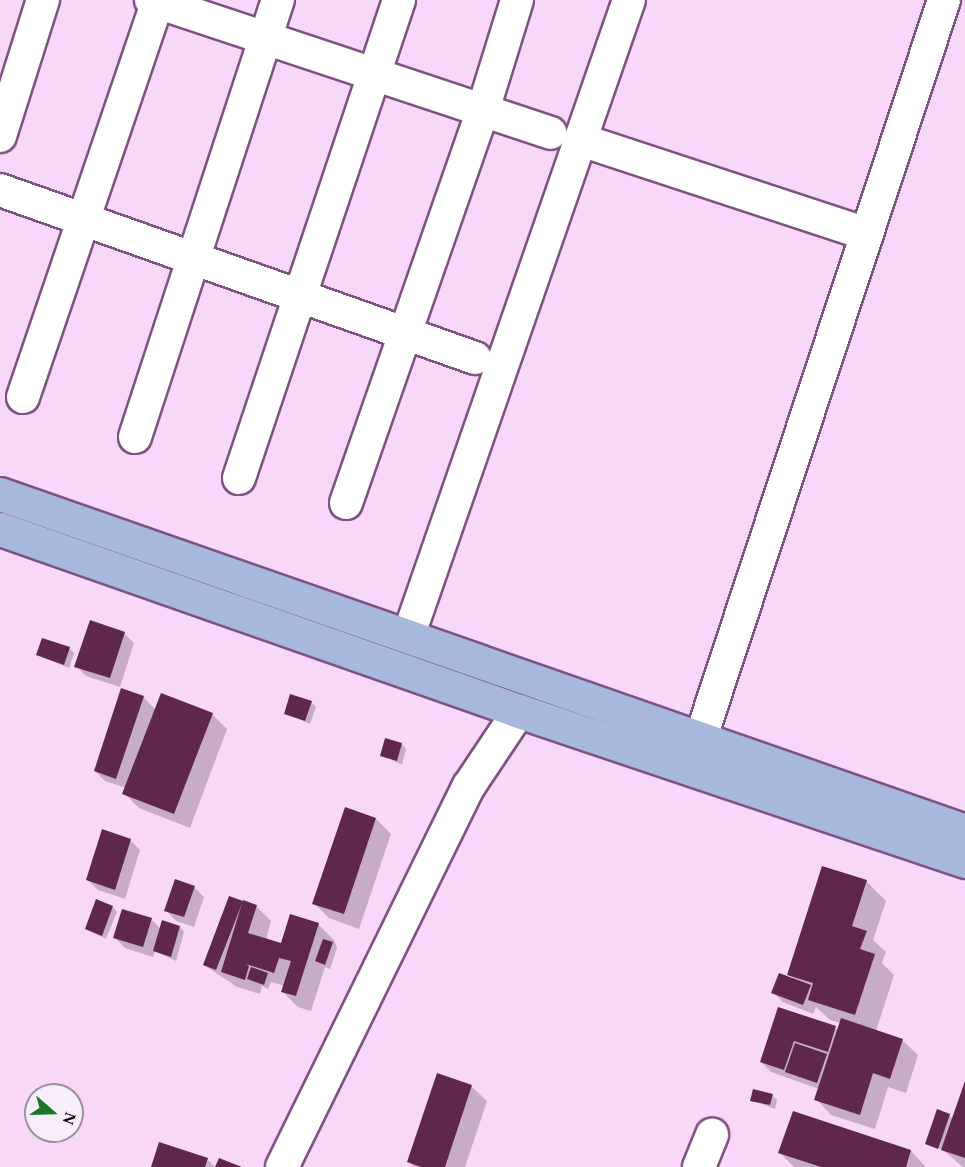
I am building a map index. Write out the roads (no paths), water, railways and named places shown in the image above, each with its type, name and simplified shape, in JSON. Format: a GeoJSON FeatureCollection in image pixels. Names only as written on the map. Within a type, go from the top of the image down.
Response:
{"type":"FeatureCollection","features":[{"type":"Feature","properties":{"kind":"main road"},"geometry":{"type":"LineString","coordinates":[[0,494],[965,831]]}},
{"type":"Feature","properties":{"kind":"main road"},"geometry":{"type":"LineString","coordinates":[[0,529],[519,711],[965,861]]}},
{"type":"Feature","properties":{"kind":"street"},"geometry":{"type":"LineString","coordinates":[[0,136],[44,0]]}},
{"type":"Feature","properties":{"kind":"street"},"geometry":{"type":"LineString","coordinates":[[135,437],[196,258],[279,0]]}},
{"type":"Feature","properties":{"kind":"street"},"geometry":{"type":"LineString","coordinates":[[239,478],[303,295],[399,0]]}},
{"type":"Feature","properties":{"kind":"street"},"geometry":{"type":"LineString","coordinates":[[346,503],[483,110],[517,0]]}},
{"type":"Feature","properties":{"kind":"street"},"geometry":{"type":"LineString","coordinates":[[408,637],[629,0]]}},
{"type":"Feature","properties":{"kind":"street"},"geometry":{"type":"LineString","coordinates":[[700,740],[944,0]]}},
{"type":"Feature","properties":{"kind":"street"},"geometry":{"type":"LineString","coordinates":[[23,397],[155,1],[550,134]]}},
{"type":"Feature","properties":{"kind":"street"},"geometry":{"type":"LineString","coordinates":[[581,140],[867,234]]}},
{"type":"Feature","properties":{"kind":"street"},"geometry":{"type":"LineString","coordinates":[[0,190],[81,221],[303,295],[475,358]]}},
{"type":"Feature","properties":{"kind":"street"},"geometry":{"type":"LineString","coordinates":[[282,1167],[469,786],[519,711]]}},
{"type":"Feature","properties":{"kind":"street"},"geometry":{"type":"LineString","coordinates":[[699,1167],[712,1135]]}}]}
